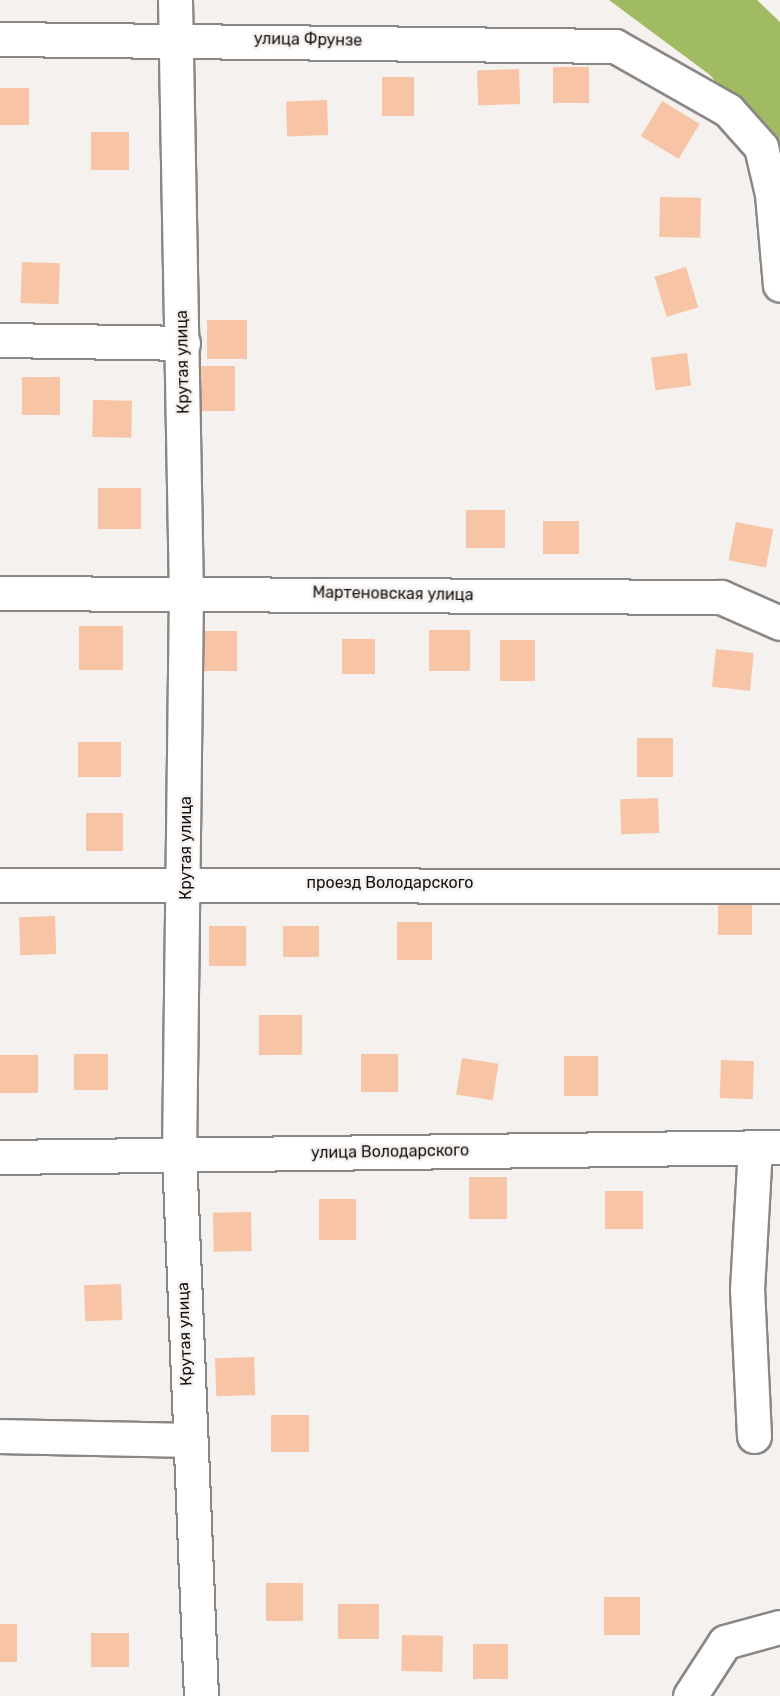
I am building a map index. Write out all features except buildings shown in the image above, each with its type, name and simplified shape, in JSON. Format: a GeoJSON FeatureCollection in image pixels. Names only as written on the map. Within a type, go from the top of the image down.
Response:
{"type":"FeatureCollection","features":[{"type":"Feature","properties":{"kind":"street","name":"Крутая улица"},"geometry":{"type":"LineString","coordinates":[[175,0],[186,592],[186,882],[179,1154],[188,1440],[201,1696]]}},
{"type":"Feature","properties":{"kind":"street","name":"улица Фрунзе"},"geometry":{"type":"LineString","coordinates":[[0,39],[177,37],[615,46],[728,110],[761,147],[772,194],[780,285]]}},
{"type":"Feature","properties":{"kind":"street"},"geometry":{"type":"LineString","coordinates":[[0,340],[183,343]]}},
{"type":"Feature","properties":{"kind":"street","name":"Мартеновская улица"},"geometry":{"type":"LineString","coordinates":[[0,593],[186,592],[721,597],[780,623]]}},
{"type":"Feature","properties":{"kind":"street","name":"проезд Володарского"},"geometry":{"type":"LineString","coordinates":[[0,885],[186,882],[780,886]]}},
{"type":"Feature","properties":{"kind":"street"},"geometry":{"type":"LineString","coordinates":[[754,1436],[747,1290],[768,1147]]}},
{"type":"Feature","properties":{"kind":"street","name":"улица Володарского"},"geometry":{"type":"LineString","coordinates":[[0,1157],[768,1147]]}},
{"type":"Feature","properties":{"kind":"street"},"geometry":{"type":"LineString","coordinates":[[0,1436],[188,1440]]}},
{"type":"Feature","properties":{"kind":"street"},"geometry":{"type":"LineString","coordinates":[[690,1696],[725,1642],[780,1627]]}},
{"type":"Feature","properties":{"kind":"green space"},"geometry":{"type":"Polygon","coordinates":[[[609,0],[757,0],[780,22],[780,158],[710,75],[609,0]]]}}]}
